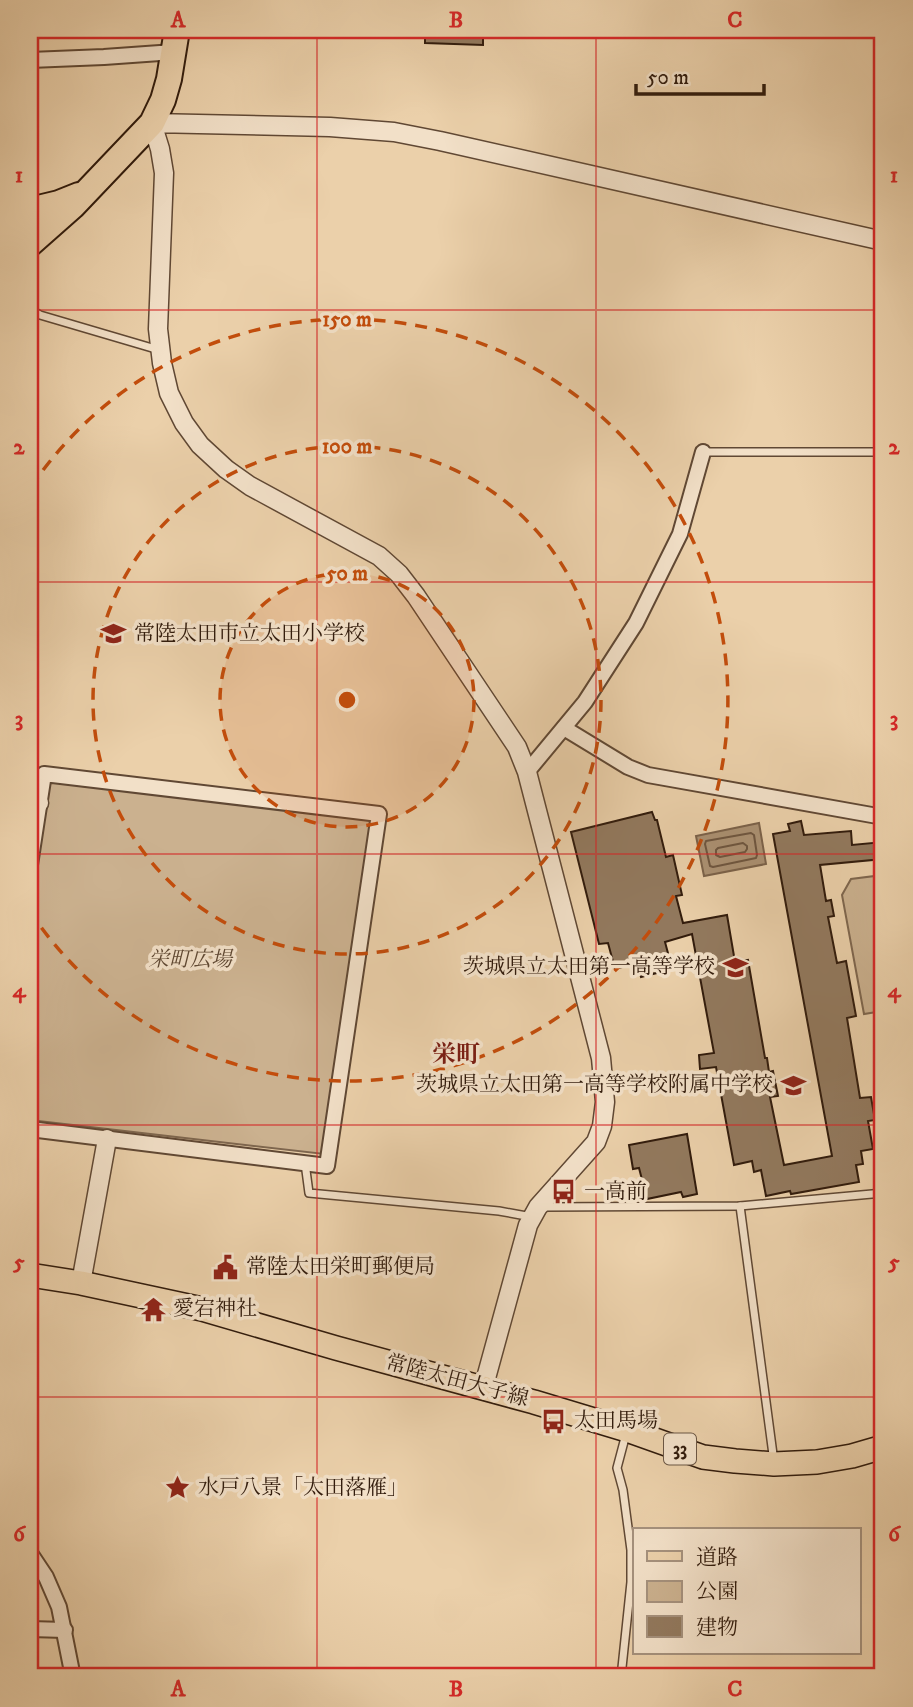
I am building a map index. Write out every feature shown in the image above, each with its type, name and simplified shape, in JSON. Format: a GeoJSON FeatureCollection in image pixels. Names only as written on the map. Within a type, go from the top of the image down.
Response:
{"type":"FeatureCollection","features":[{"type":"Feature","properties":{"kind":"highway"},"geometry":{"type":"LineString","coordinates":[[36,223],[86,193],[152,123],[166,90],[175,41]]}},
{"type":"Feature","properties":{"kind":"main road","name":"常陸太田大子線"},"geometry":{"type":"LineString","coordinates":[[30,1275],[202,1309],[627,1430],[703,1457],[774,1464],[817,1462],[883,1447]]}},
{"type":"Feature","properties":{"kind":"street"},"geometry":{"type":"LineString","coordinates":[[30,60],[104,57],[175,41]]}},
{"type":"Feature","properties":{"kind":"street"},"geometry":{"type":"LineString","coordinates":[[483,1388],[528,1225],[596,1142],[603,1126],[606,1102],[601,1058],[527,772],[517,747],[399,574],[379,556],[250,486],[200,445],[184,423],[169,393],[160,351],[158,329],[164,173],[152,123],[330,127],[394,132],[883,241]]}},
{"type":"Feature","properties":{"kind":"street"},"geometry":{"type":"LineString","coordinates":[[527,772],[585,702],[636,623],[680,534],[703,452]]}},
{"type":"Feature","properties":{"kind":"street"},"geometry":{"type":"LineString","coordinates":[[564,727],[628,767],[648,775],[883,817]]}},
{"type":"Feature","properties":{"kind":"street"},"geometry":{"type":"LineString","coordinates":[[30,865],[34,803],[44,774],[379,814],[327,1166],[30,1129]]}},
{"type":"Feature","properties":{"kind":"street"},"geometry":{"type":"LineString","coordinates":[[81,1283],[107,1139]]}},
{"type":"Feature","properties":{"kind":"street"},"geometry":{"type":"LineString","coordinates":[[30,1553],[59,1607],[73,1677]]}},
{"type":"Feature","properties":{"kind":"street"},"geometry":{"type":"LineString","coordinates":[[30,1629],[65,1630]]}},
{"type":"Feature","properties":{"kind":"lane"},"geometry":{"type":"LineString","coordinates":[[30,309],[40,315],[160,351]]}},
{"type":"Feature","properties":{"kind":"lane"},"geometry":{"type":"LineString","coordinates":[[703,452],[880,452],[883,478]]}},
{"type":"Feature","properties":{"kind":"lane"},"geometry":{"type":"LineString","coordinates":[[305,1163],[309,1193],[499,1211],[740,1206],[883,1193]]}},
{"type":"Feature","properties":{"kind":"lane"},"geometry":{"type":"LineString","coordinates":[[740,1206],[774,1464]]}},
{"type":"Feature","properties":{"kind":"lane"},"geometry":{"type":"LineString","coordinates":[[621,1677],[631,1582],[631,1550],[623,1490],[617,1468],[627,1430]]}},
{"type":"Feature","properties":{"kind":"green space","name":"栄町広場"},"geometry":{"type":"Polygon","coordinates":[[[47,779],[368,818],[372,825],[324,1154],[30,1120],[30,906],[47,779]]]}},
{"type":"Feature","properties":{"kind":"green space"},"geometry":{"type":"Polygon","coordinates":[[[883,875],[883,1011],[864,1014],[842,895],[851,879],[883,875]]]}},
{"type":"Feature","properties":{"kind":"water"},"geometry":{"type":"Polygon","coordinates":[[[759,823],[766,864],[704,876],[696,836],[759,823]]]}},
{"type":"Feature","properties":{"kind":"building"},"geometry":{"type":"Polygon","coordinates":[[[425,30],[483,30],[483,45],[425,43],[425,30]]]}},
{"type":"Feature","properties":{"kind":"building"},"geometry":{"type":"Polygon","coordinates":[[[652,812],[657,820],[666,857],[673,855],[682,895],[676,896],[683,923],[727,915],[735,962],[748,960],[765,1058],[769,1072],[773,1071],[778,1096],[770,1097],[784,1165],[832,1156],[773,834],[790,831],[788,824],[801,821],[804,835],[851,831],[852,845],[883,842],[883,859],[820,865],[826,901],[831,900],[834,916],[828,917],[837,963],[846,961],[856,1016],[847,1018],[860,1098],[871,1097],[875,1120],[868,1121],[873,1149],[861,1151],[863,1164],[856,1165],[859,1182],[766,1196],[761,1170],[754,1172],[752,1161],[734,1165],[716,1067],[700,1069],[699,1055],[714,1053],[692,934],[665,942],[669,957],[658,959],[661,972],[641,977],[637,963],[615,969],[608,943],[599,944],[571,832],[652,812]]]}},
{"type":"Feature","properties":{"kind":"building"},"geometry":{"type":"Polygon","coordinates":[[[687,1134],[697,1194],[683,1197],[681,1192],[647,1199],[639,1168],[633,1169],[629,1145],[687,1134]]]}},
{"type":"Feature","properties":{"kind":"place","name":"常陸太田市立太田小学校"},"geometry":{"type":"Point","coordinates":[114,634]}},
{"type":"Feature","properties":{"kind":"place","name":"茨城県立太田第一高等学校"},"geometry":{"type":"Point","coordinates":[735,967]}},
{"type":"Feature","properties":{"kind":"place","name":"茨城県立太田第一高等学校附属中学校"},"geometry":{"type":"Point","coordinates":[793,1085]}},
{"type":"Feature","properties":{"kind":"place","name":"一高前"},"geometry":{"type":"Point","coordinates":[564,1192]}},
{"type":"Feature","properties":{"kind":"place","name":"常陸太田栄町郵便局"},"geometry":{"type":"Point","coordinates":[226,1267]}},
{"type":"Feature","properties":{"kind":"place","name":"愛宕神社"},"geometry":{"type":"Point","coordinates":[153,1309]}},
{"type":"Feature","properties":{"kind":"place","name":"太田馬場"},"geometry":{"type":"Point","coordinates":[554,1421]}},
{"type":"Feature","properties":{"kind":"place","name":"水戸八景「太田落雁」"},"geometry":{"type":"Point","coordinates":[178,1488]}},
{"type":"Feature","properties":{"kind":"district","name":"栄町"},"geometry":{"type":"Point","coordinates":[456,1055]}}]}
